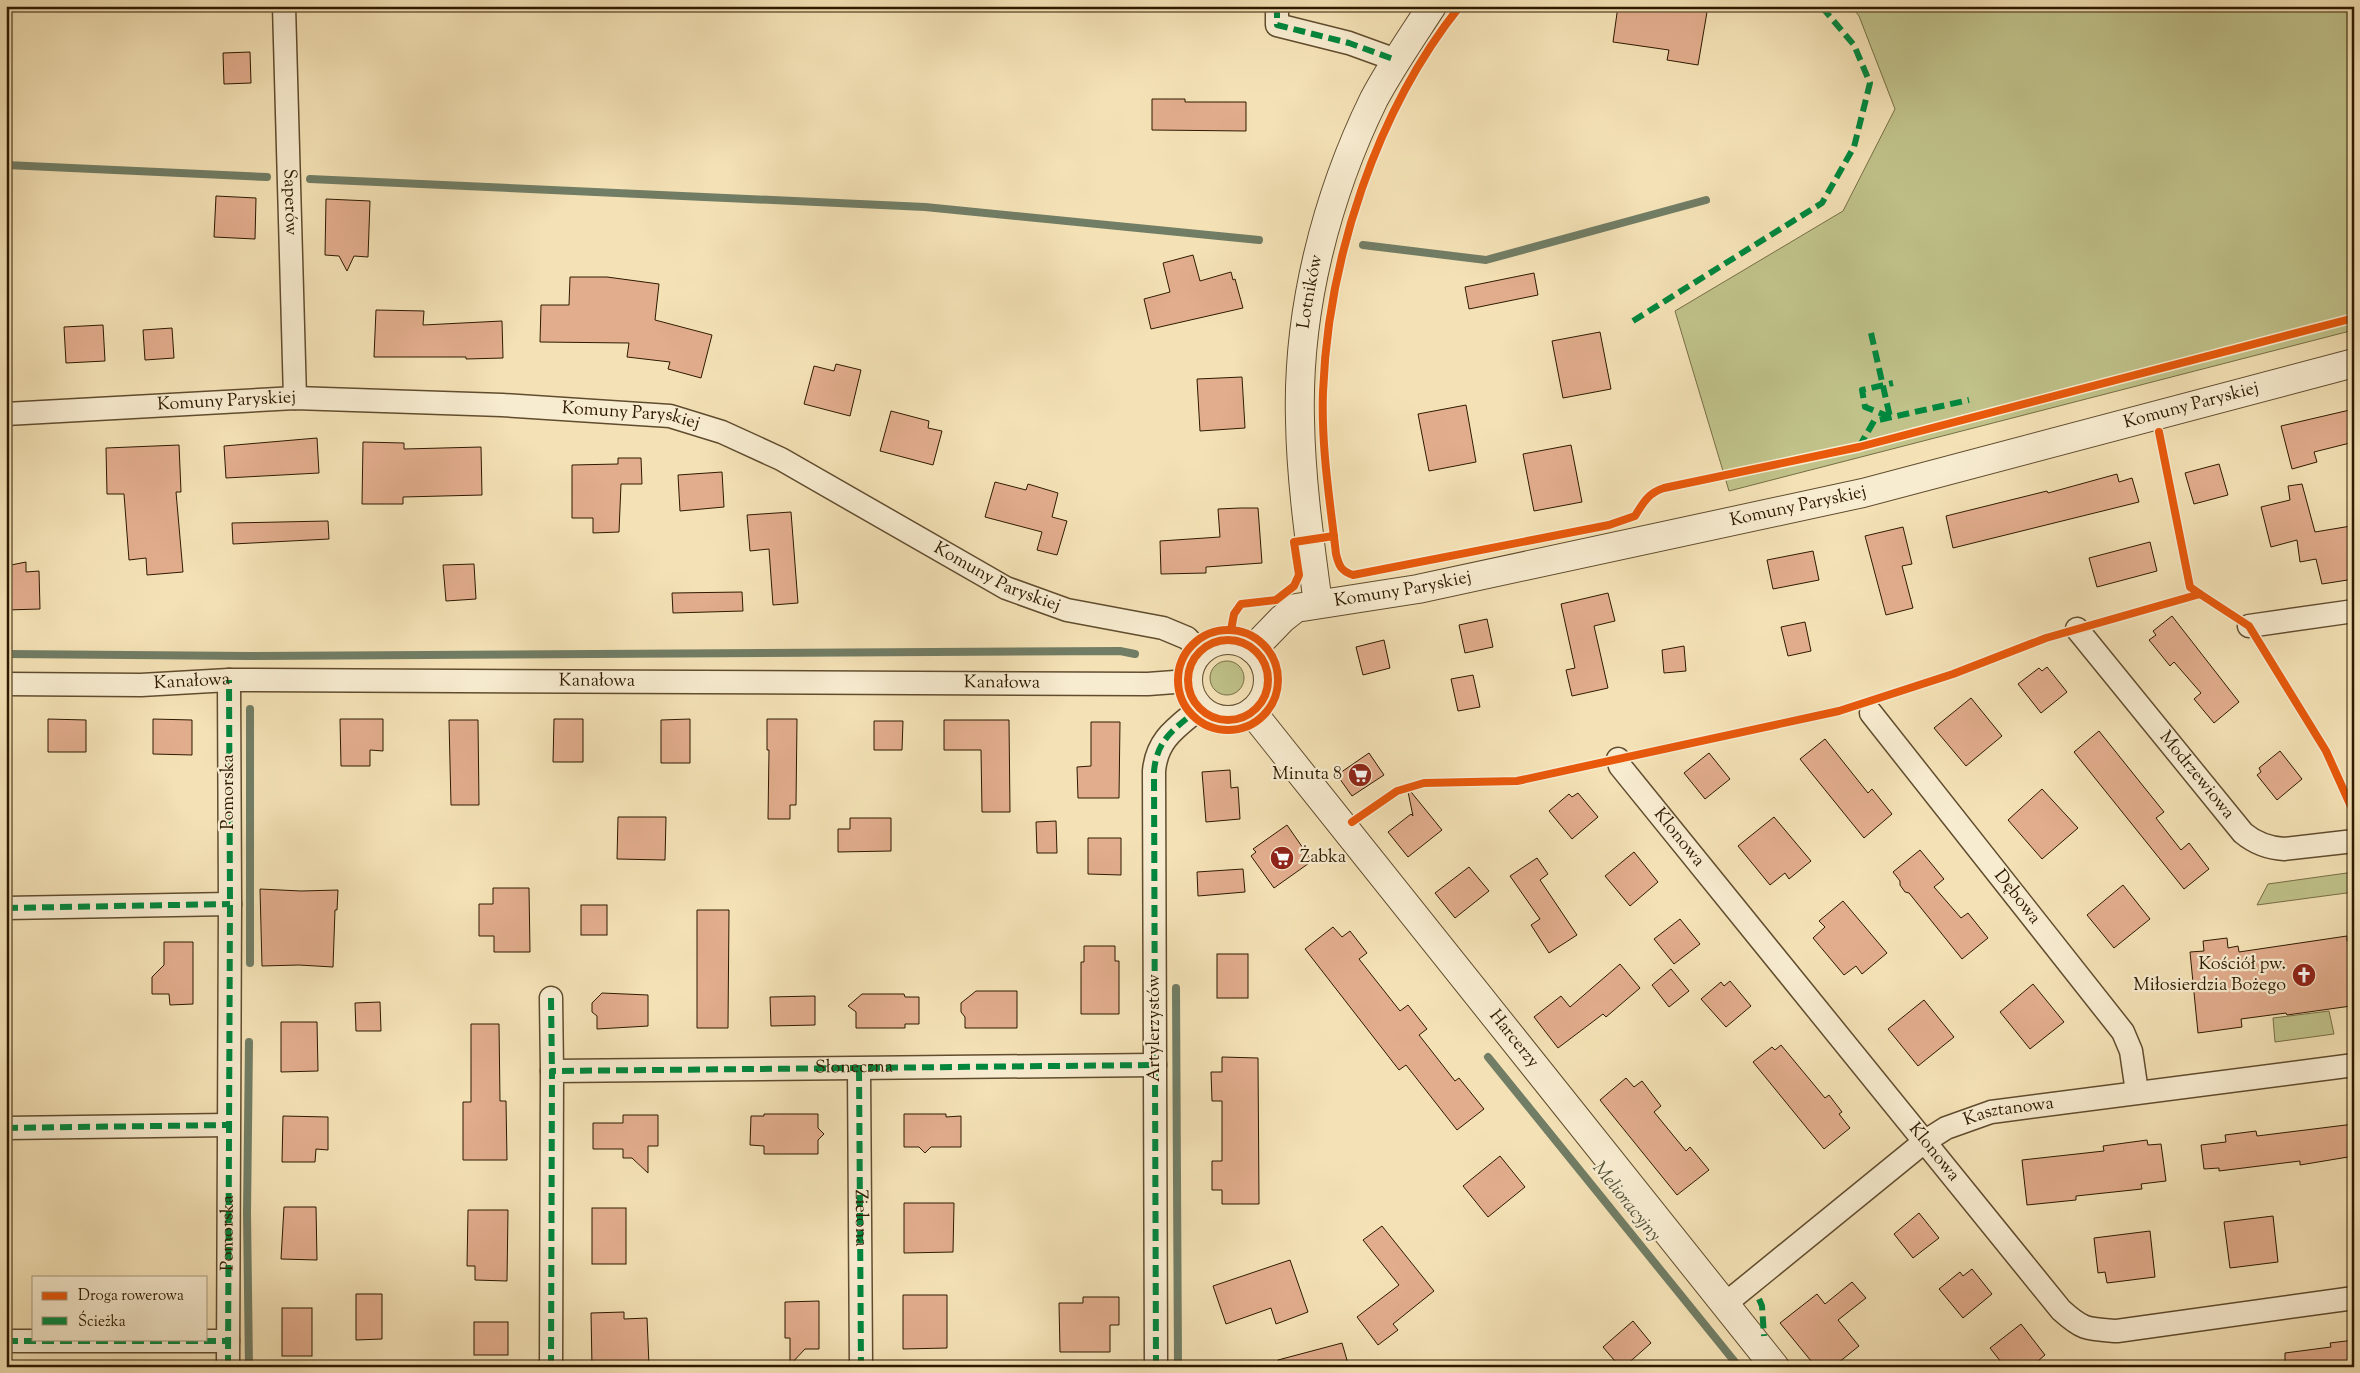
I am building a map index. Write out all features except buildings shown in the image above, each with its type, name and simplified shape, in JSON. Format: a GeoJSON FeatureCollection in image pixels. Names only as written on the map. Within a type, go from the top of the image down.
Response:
{"type":"FeatureCollection","features":[{"type":"Feature","properties":{"kind":"street","name":"Saperów"},"geometry":{"type":"LineString","coordinates":[[284,6],[295,398]]}},
{"type":"Feature","properties":{"kind":"street"},"geometry":{"type":"LineString","coordinates":[[1277,6],[1277,25],[1348,43],[1396,60]]}},
{"type":"Feature","properties":{"kind":"street","name":"Lotników"},"geometry":{"type":"LineString","coordinates":[[1318,604],[1304,495],[1301,452],[1302,359],[1307,319],[1327,222],[1345,166],[1375,98],[1396,60],[1432,6]]}},
{"type":"Feature","properties":{"kind":"street","name":"Komuny Paryskiej"},"geometry":{"type":"LineString","coordinates":[[1253,649],[1290,611],[1318,604],[1418,589],[1863,494],[2354,363]]}},
{"type":"Feature","properties":{"kind":"street","name":"Komuny Paryskiej"},"geometry":{"type":"LineString","coordinates":[[6,414],[295,398],[502,405],[646,413],[693,422],[748,443],[807,472],[1006,588],[1067,610],[1163,628],[1186,638],[1200,652]]}},
{"type":"Feature","properties":{"kind":"street"},"geometry":{"type":"LineString","coordinates":[[2249,626],[2354,610]]}},
{"type":"Feature","properties":{"kind":"street","name":"Modrzewiowa"},"geometry":{"type":"LineString","coordinates":[[2077,629],[2251,840],[2273,848],[2284,849],[2354,841]]}},
{"type":"Feature","properties":{"kind":"street"},"geometry":{"type":"LineString","coordinates":[[1226,640],[1245,644],[1253,649],[1263,663],[1268,680],[1261,702],[1252,712],[1232,720],[1220,719],[1200,708],[1193,700],[1188,681],[1189,670],[1200,652],[1207,646],[1226,640]]}},
{"type":"Feature","properties":{"kind":"street","name":"Kanałowa"},"geometry":{"type":"LineString","coordinates":[[6,684],[141,684],[229,680],[1148,684],[1188,681]]}},
{"type":"Feature","properties":{"kind":"street","name":"Pomorska"},"geometry":{"type":"LineString","coordinates":[[228,1367],[229,680]]}},
{"type":"Feature","properties":{"kind":"street","name":"Artylerzystów"},"geometry":{"type":"LineString","coordinates":[[1156,1367],[1155,760],[1158,749],[1168,735],[1200,708]]}},
{"type":"Feature","properties":{"kind":"street","name":"Harcerzy"},"geometry":{"type":"LineString","coordinates":[[1252,712],[1775,1367]]}},
{"type":"Feature","properties":{"kind":"street","name":"Dębowa"},"geometry":{"type":"LineString","coordinates":[[1872,713],[2124,1032],[2131,1051],[2137,1092]]}},
{"type":"Feature","properties":{"kind":"street","name":"Klonowa"},"geometry":{"type":"LineString","coordinates":[[1618,759],[1620,766],[1924,1142],[2061,1310],[2078,1326],[2117,1331],[2354,1298]]}},
{"type":"Feature","properties":{"kind":"street"},"geometry":{"type":"LineString","coordinates":[[6,908],[230,904]]}},
{"type":"Feature","properties":{"kind":"street"},"geometry":{"type":"LineString","coordinates":[[551,998],[551,1367]]}},
{"type":"Feature","properties":{"kind":"street","name":"Słoneczna"},"geometry":{"type":"LineString","coordinates":[[552,1071],[1155,1065]]}},
{"type":"Feature","properties":{"kind":"street","name":"Kasztanowa"},"geometry":{"type":"LineString","coordinates":[[1724,1304],[1924,1142],[1946,1128],[1991,1112],[2354,1065]]}},
{"type":"Feature","properties":{"kind":"street","name":"Zielona"},"geometry":{"type":"LineString","coordinates":[[858,1069],[861,1367]]}},
{"type":"Feature","properties":{"kind":"street"},"geometry":{"type":"LineString","coordinates":[[6,1128],[228,1125]]}},
{"type":"Feature","properties":{"kind":"street"},"geometry":{"type":"LineString","coordinates":[[6,1341],[228,1342]]}},
{"type":"Feature","properties":{"kind":"green space"},"geometry":{"type":"Polygon","coordinates":[[[1851,6],[2354,6],[2354,330],[1729,491],[1675,311],[1843,211],[1895,109],[1859,16],[1851,6]]]}},
{"type":"Feature","properties":{"kind":"green space"},"geometry":{"type":"Polygon","coordinates":[[[1227,661],[1239,666],[1244,678],[1239,690],[1227,695],[1215,690],[1210,678],[1215,666],[1227,661]]]}},
{"type":"Feature","properties":{"kind":"green space"},"geometry":{"type":"Polygon","coordinates":[[[2354,872],[2354,892],[2257,905],[2268,884],[2354,872]]]}},
{"type":"Feature","properties":{"kind":"green space"},"geometry":{"type":"Polygon","coordinates":[[[2329,1011],[2334,1034],[2275,1042],[2273,1018],[2329,1011]]]}},
{"type":"Feature","properties":{"kind":"waterway"},"geometry":{"type":"LineString","coordinates":[[6,165],[267,177]]}},
{"type":"Feature","properties":{"kind":"waterway"},"geometry":{"type":"LineString","coordinates":[[310,179],[925,207],[1259,240]]}},
{"type":"Feature","properties":{"kind":"waterway"},"geometry":{"type":"LineString","coordinates":[[1363,245],[1486,260],[1706,200]]}},
{"type":"Feature","properties":{"kind":"waterway"},"geometry":{"type":"LineString","coordinates":[[6,654],[250,656],[1120,651],[1135,654]]}},
{"type":"Feature","properties":{"kind":"waterway"},"geometry":{"type":"LineString","coordinates":[[250,709],[250,963]]}},
{"type":"Feature","properties":{"kind":"waterway"},"geometry":{"type":"LineString","coordinates":[[1176,988],[1178,1367]]}},
{"type":"Feature","properties":{"kind":"waterway"},"geometry":{"type":"LineString","coordinates":[[249,1042],[247,1213],[249,1367]]}},
{"type":"Feature","properties":{"kind":"waterway","name":"Melioracyjny"},"geometry":{"type":"LineString","coordinates":[[1488,1057],[1739,1367]]}},
{"type":"Feature","properties":{"kind":"marked path"},"geometry":{"type":"LineString","coordinates":[[1277,6],[1277,25],[1349,43],[1396,60]]}},
{"type":"Feature","properties":{"kind":"marked path"},"geometry":{"type":"LineString","coordinates":[[1633,321],[1822,203],[1854,147],[1870,83],[1854,45],[1821,6]]}},
{"type":"Feature","properties":{"kind":"marked path"},"geometry":{"type":"LineString","coordinates":[[1871,333],[1890,417]]}},
{"type":"Feature","properties":{"kind":"marked path"},"geometry":{"type":"LineString","coordinates":[[1890,417],[1865,407],[1862,390],[1893,383]]}},
{"type":"Feature","properties":{"kind":"marked path"},"geometry":{"type":"LineString","coordinates":[[1859,447],[1874,421],[1969,400]]}},
{"type":"Feature","properties":{"kind":"marked path"},"geometry":{"type":"LineString","coordinates":[[228,1367],[229,680]]}},
{"type":"Feature","properties":{"kind":"marked path"},"geometry":{"type":"LineString","coordinates":[[1156,1367],[1154,771],[1163,743],[1173,730],[1196,711]]}},
{"type":"Feature","properties":{"kind":"marked path"},"geometry":{"type":"LineString","coordinates":[[6,908],[230,904]]}},
{"type":"Feature","properties":{"kind":"marked path"},"geometry":{"type":"LineString","coordinates":[[551,998],[552,1071]]}},
{"type":"Feature","properties":{"kind":"marked path"},"geometry":{"type":"LineString","coordinates":[[551,1367],[552,1071],[1155,1065]]}},
{"type":"Feature","properties":{"kind":"marked path"},"geometry":{"type":"LineString","coordinates":[[859,1069],[861,1367]]}},
{"type":"Feature","properties":{"kind":"marked path"},"geometry":{"type":"LineString","coordinates":[[6,1128],[228,1125]]}},
{"type":"Feature","properties":{"kind":"marked path"},"geometry":{"type":"LineString","coordinates":[[1759,1299],[1762,1306],[1764,1336]]}},
{"type":"Feature","properties":{"kind":"marked path"},"geometry":{"type":"LineString","coordinates":[[6,1341],[228,1341]]}},
{"type":"Feature","properties":{"kind":"cycle path"},"geometry":{"type":"LineString","coordinates":[[1460,6],[1430,47],[1404,92],[1381,139],[1362,188],[1346,239],[1335,290],[1327,342],[1323,392],[1325,453],[1336,554],[1341,568],[1353,575],[1609,525],[1635,516],[1650,496],[1664,488],[1859,447],[2354,318]]}},
{"type":"Feature","properties":{"kind":"cycle path"},"geometry":{"type":"LineString","coordinates":[[2159,432],[2190,587],[2200,594]]}},
{"type":"Feature","properties":{"kind":"cycle path"},"geometry":{"type":"LineString","coordinates":[[1231,630],[1234,614],[1241,604],[1276,600],[1294,586],[1299,575],[1294,542],[1334,536]]}},
{"type":"Feature","properties":{"kind":"cycle path"},"geometry":{"type":"LineString","coordinates":[[1352,822],[1397,791],[1424,783],[1517,781],[1839,711],[1953,674],[2046,638],[2200,594],[2249,626],[2326,751],[2354,813]]}},
{"type":"Feature","properties":{"kind":"cycle path"},"geometry":{"type":"LineString","coordinates":[[1228,630],[1247,634],[1263,645],[1274,661],[1278,680],[1274,699],[1263,715],[1247,726],[1228,730],[1209,726],[1193,715],[1182,699],[1178,680],[1182,661],[1193,645],[1209,634],[1228,630]]}},
{"type":"Feature","properties":{"kind":"cycle path"},"geometry":{"type":"LineString","coordinates":[[1228,640],[1243,643],[1256,652],[1265,665],[1268,680],[1265,695],[1256,708],[1243,717],[1228,720],[1213,717],[1200,708],[1191,695],[1188,680],[1191,665],[1200,652],[1213,643],[1228,640]]}},
{"type":"Feature","properties":{"kind":"place","name":"Minuta 8"},"geometry":{"type":"Point","coordinates":[1360,775]}},
{"type":"Feature","properties":{"kind":"place","name":"Żabka"},"geometry":{"type":"Point","coordinates":[1282,858]}},
{"type":"Feature","properties":{"kind":"place","name":"Kościół pw. Miłosierdzia Bożego"},"geometry":{"type":"Point","coordinates":[2304,975]}}]}
